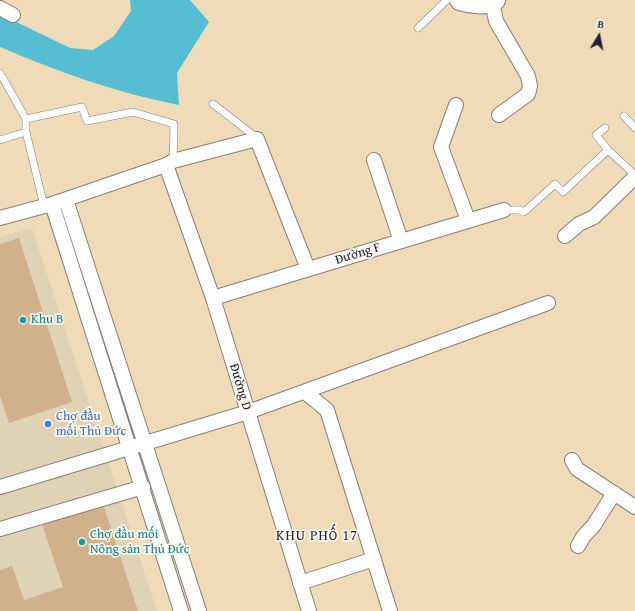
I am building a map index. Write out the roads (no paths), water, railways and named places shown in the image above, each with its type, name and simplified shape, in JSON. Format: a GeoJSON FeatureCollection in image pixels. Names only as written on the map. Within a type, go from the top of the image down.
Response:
{"type":"FeatureCollection","features":[{"type":"Feature","properties":{"kind":"main road"},"geometry":{"type":"LineString","coordinates":[[460,0],[477,3],[493,1]]}},
{"type":"Feature","properties":{"kind":"street"},"geometry":{"type":"LineString","coordinates":[[493,1],[496,21],[528,76],[530,86],[528,94],[499,115]]}},
{"type":"Feature","properties":{"kind":"street"},"geometry":{"type":"LineString","coordinates":[[0,8],[13,15]]}},
{"type":"Feature","properties":{"kind":"street"},"geometry":{"type":"LineString","coordinates":[[456,105],[441,148],[468,220]]}},
{"type":"Feature","properties":{"kind":"street"},"geometry":{"type":"LineString","coordinates":[[0,218],[66,200],[169,163],[257,138],[308,269]]}},
{"type":"Feature","properties":{"kind":"street"},"geometry":{"type":"LineString","coordinates":[[374,160],[401,241]]}},
{"type":"Feature","properties":{"kind":"street","name":"Đường D"},"geometry":{"type":"LineString","coordinates":[[169,163],[213,298],[309,611]]}},
{"type":"Feature","properties":{"kind":"street"},"geometry":{"type":"LineString","coordinates":[[564,236],[579,224],[594,217],[635,176]]}},
{"type":"Feature","properties":{"kind":"street"},"geometry":{"type":"LineString","coordinates":[[66,200],[199,611]]}},
{"type":"Feature","properties":{"kind":"street"},"geometry":{"type":"LineString","coordinates":[[48,205],[143,487],[181,611]]}},
{"type":"Feature","properties":{"kind":"street","name":"Đường F"},"geometry":{"type":"LineString","coordinates":[[213,298],[504,210]]}},
{"type":"Feature","properties":{"kind":"street"},"geometry":{"type":"LineString","coordinates":[[0,487],[130,449],[248,412],[548,303]]}},
{"type":"Feature","properties":{"kind":"street"},"geometry":{"type":"LineString","coordinates":[[305,392],[327,410],[390,611]]}},
{"type":"Feature","properties":{"kind":"street"},"geometry":{"type":"LineString","coordinates":[[572,460],[577,469],[635,507]]}},
{"type":"Feature","properties":{"kind":"street"},"geometry":{"type":"LineString","coordinates":[[0,529],[143,487]]}},
{"type":"Feature","properties":{"kind":"street"},"geometry":{"type":"LineString","coordinates":[[578,546],[614,493]]}},
{"type":"Feature","properties":{"kind":"street"},"geometry":{"type":"LineString","coordinates":[[300,583],[374,559]]}},
{"type":"Feature","properties":{"kind":"lane"},"geometry":{"type":"LineString","coordinates":[[418,28],[447,0]]}},
{"type":"Feature","properties":{"kind":"lane"},"geometry":{"type":"LineString","coordinates":[[0,73],[26,119],[26,132],[48,205]]}},
{"type":"Feature","properties":{"kind":"lane"},"geometry":{"type":"LineString","coordinates":[[213,104],[257,138]]}},
{"type":"Feature","properties":{"kind":"lane"},"geometry":{"type":"LineString","coordinates":[[26,119],[82,107],[86,121],[133,112],[174,124],[169,163]]}},
{"type":"Feature","properties":{"kind":"lane"},"geometry":{"type":"LineString","coordinates":[[624,116],[635,128]]}},
{"type":"Feature","properties":{"kind":"lane"},"geometry":{"type":"LineString","coordinates":[[605,128],[596,135],[608,150],[635,176]]}},
{"type":"Feature","properties":{"kind":"lane"},"geometry":{"type":"LineString","coordinates":[[0,140],[26,132]]}},
{"type":"Feature","properties":{"kind":"lane"},"geometry":{"type":"LineString","coordinates":[[504,210],[520,210],[524,212],[555,184],[562,192],[608,150]]}},
{"type":"Feature","properties":{"kind":"water"},"geometry":{"type":"Polygon","coordinates":[[[130,0],[190,0],[209,22],[177,73],[179,105],[88,81],[0,47],[0,14],[70,48],[93,50],[114,36],[131,11],[130,0]]]}},
{"type":"Feature","properties":{"kind":"place","name":"Khu B"},"geometry":{"type":"Point","coordinates":[23,320]}},
{"type":"Feature","properties":{"kind":"place","name":"Chợ đầu mối Thủ Đức"},"geometry":{"type":"Point","coordinates":[48,424]}},
{"type":"Feature","properties":{"kind":"place","name":"Chợ đầu mối Nông sản Thủ Đức"},"geometry":{"type":"Point","coordinates":[82,542]}},
{"type":"Feature","properties":{"kind":"district","name":"KHU PHỐ 17"},"geometry":{"type":"Point","coordinates":[317,536]}}]}
